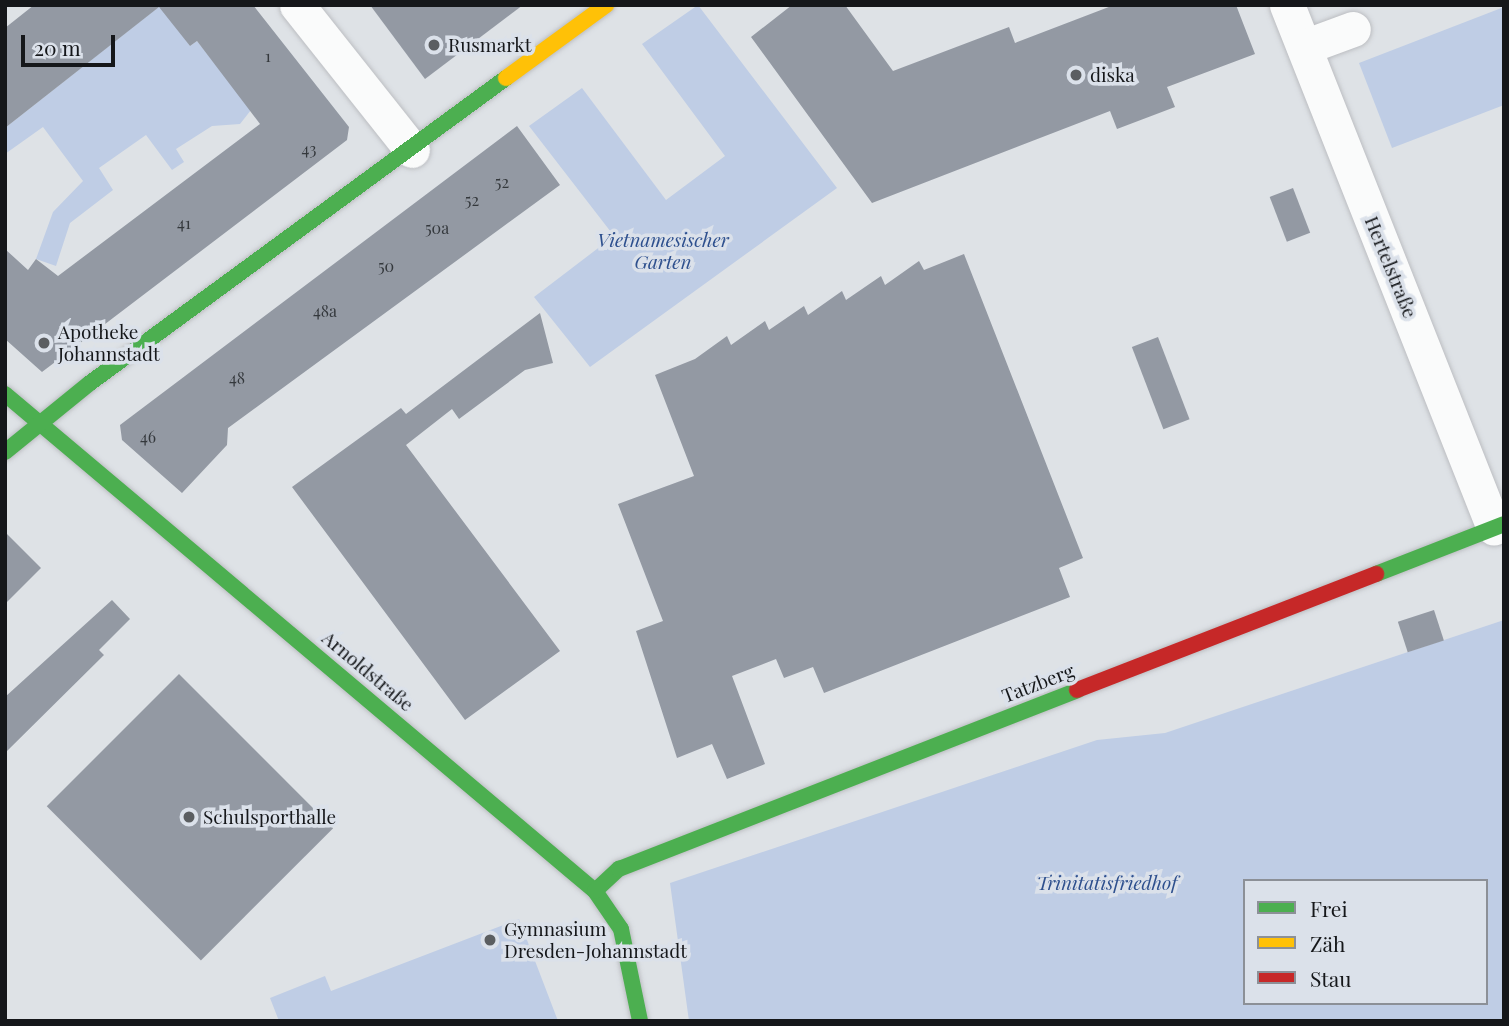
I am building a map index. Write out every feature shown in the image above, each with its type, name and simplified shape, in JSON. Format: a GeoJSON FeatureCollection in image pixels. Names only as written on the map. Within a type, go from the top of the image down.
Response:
{"type":"FeatureCollection","features":[{"type":"Feature","properties":{"kind":"street"},"geometry":{"type":"LineString","coordinates":[[297,5],[412,150]]}},
{"type":"Feature","properties":{"kind":"street"},"geometry":{"type":"LineString","coordinates":[[5,452],[606,5]]}},
{"type":"Feature","properties":{"kind":"street","name":"Hertelstraße"},"geometry":{"type":"LineString","coordinates":[[1287,5],[1499,526]]}},
{"type":"Feature","properties":{"kind":"street"},"geometry":{"type":"LineString","coordinates":[[1304,47],[1353,29]]}},
{"type":"Feature","properties":{"kind":"street","name":"Arnoldstraße"},"geometry":{"type":"LineString","coordinates":[[5,394],[595,891],[621,929],[640,1021]]}},
{"type":"Feature","properties":{"kind":"street","name":"Tatzberg"},"geometry":{"type":"LineString","coordinates":[[595,891],[619,869],[1499,526]]}},
{"type":"Feature","properties":{"kind":"green space"},"geometry":{"type":"Polygon","coordinates":[[[161,5],[190,46],[197,41],[251,110],[240,124],[212,126],[176,149],[184,162],[172,170],[146,135],[99,168],[113,190],[70,223],[56,266],[36,259],[53,212],[83,181],[43,127],[5,154],[5,128],[161,5]]]}},
{"type":"Feature","properties":{"kind":"green space","name":"Vietnamesischer Garten"},"geometry":{"type":"Polygon","coordinates":[[[698,5],[837,188],[590,367],[534,297],[614,236],[529,126],[582,88],[666,200],[725,156],[642,44],[698,5]]]}},
{"type":"Feature","properties":{"kind":"green space"},"geometry":{"type":"Polygon","coordinates":[[[1504,7],[1504,105],[1392,148],[1359,63],[1504,7]]]}},
{"type":"Feature","properties":{"kind":"green space","name":"Trinitatisfriedhof"},"geometry":{"type":"Polygon","coordinates":[[[1504,620],[1504,1021],[689,1021],[670,883],[1097,740],[1165,733],[1504,620]]]}},
{"type":"Feature","properties":{"kind":"green space","name":"Gymnasium Dresden-Johannstadt"},"geometry":{"type":"Polygon","coordinates":[[[519,919],[558,1021],[279,1021],[270,998],[325,976],[331,991],[519,919]]]}},
{"type":"Feature","properties":{"kind":"building"},"geometry":{"type":"Polygon","coordinates":[[[34,5],[253,5],[349,127],[347,140],[42,372],[5,339],[5,249],[28,270],[36,259],[58,276],[260,124],[197,41],[190,46],[159,7],[5,128],[5,28],[34,5]]]}},
{"type":"Feature","properties":{"kind":"building"},"geometry":{"type":"Polygon","coordinates":[[[370,5],[523,5],[425,79],[370,5]]]}},
{"type":"Feature","properties":{"kind":"building"},"geometry":{"type":"Polygon","coordinates":[[[792,5],[845,5],[893,71],[1009,27],[1015,43],[1114,5],[1236,5],[1255,54],[1167,87],[1175,107],[1117,129],[1110,111],[872,203],[751,37],[792,5]]]}},
{"type":"Feature","properties":{"kind":"building"},"geometry":{"type":"Polygon","coordinates":[[[517,126],[560,185],[228,428],[227,445],[182,493],[122,440],[120,425],[517,126]]]}},
{"type":"Feature","properties":{"kind":"building"},"geometry":{"type":"Polygon","coordinates":[[[1293,188],[1310,233],[1287,242],[1270,197],[1293,188]]]}},
{"type":"Feature","properties":{"kind":"building"},"geometry":{"type":"Polygon","coordinates":[[[964,254],[1083,558],[1059,568],[1070,597],[824,693],[813,667],[784,678],[776,659],[732,676],[765,764],[727,779],[712,744],[677,758],[636,631],[663,621],[618,504],[694,476],[655,375],[695,359],[727,336],[731,345],[765,321],[769,330],[804,306],[808,315],[842,291],[846,300],[881,276],[885,285],[919,261],[924,270],[964,254]]]}},
{"type":"Feature","properties":{"kind":"building"},"geometry":{"type":"Polygon","coordinates":[[[540,313],[553,363],[525,370],[459,419],[452,409],[406,445],[560,651],[465,720],[292,487],[401,408],[406,414],[540,313]]]}},
{"type":"Feature","properties":{"kind":"building"},"geometry":{"type":"Polygon","coordinates":[[[1158,337],[1190,419],[1163,429],[1132,347],[1158,337]]]}},
{"type":"Feature","properties":{"kind":"building"},"geometry":{"type":"Polygon","coordinates":[[[5,532],[41,568],[5,604],[5,532]]]}},
{"type":"Feature","properties":{"kind":"building"},"geometry":{"type":"Polygon","coordinates":[[[112,600],[130,619],[99,650],[104,655],[5,753],[5,697],[112,600]]]}},
{"type":"Feature","properties":{"kind":"building"},"geometry":{"type":"Polygon","coordinates":[[[1434,610],[1444,640],[1408,652],[1398,622],[1434,610]]]}},
{"type":"Feature","properties":{"kind":"building","name":"Schulsporthalle"},"geometry":{"type":"Polygon","coordinates":[[[179,674],[333,828],[201,960],[47,806],[179,674]]]}},
{"type":"Feature","properties":{"kind":"traffic: fast"},"geometry":{"type":"LineString","coordinates":[[5,452],[90,383],[506,78]]}},
{"type":"Feature","properties":{"kind":"traffic: fast"},"geometry":{"type":"LineString","coordinates":[[5,394],[595,891],[621,929],[640,1021]]}},
{"type":"Feature","properties":{"kind":"traffic: fast"},"geometry":{"type":"LineString","coordinates":[[1376,574],[1504,524]]}},
{"type":"Feature","properties":{"kind":"traffic: fast"},"geometry":{"type":"LineString","coordinates":[[595,891],[619,869],[1077,690]]}},
{"type":"Feature","properties":{"kind":"traffic: slow"},"geometry":{"type":"LineString","coordinates":[[506,78],[606,5]]}},
{"type":"Feature","properties":{"kind":"traffic: jam"},"geometry":{"type":"LineString","coordinates":[[1077,690],[1376,574]]}},
{"type":"Feature","properties":{"kind":"place","name":"Rusmarkt"},"geometry":{"type":"Point","coordinates":[434,45]}},
{"type":"Feature","properties":{"kind":"place","name":"diska"},"geometry":{"type":"Point","coordinates":[1076,75]}},
{"type":"Feature","properties":{"kind":"place","name":"Apotheke Johannstadt"},"geometry":{"type":"Point","coordinates":[44,343]}},
{"type":"Feature","properties":{"kind":"place","name":"Schulsporthalle"},"geometry":{"type":"Point","coordinates":[189,817]}},
{"type":"Feature","properties":{"kind":"place","name":"Gymnasium Dresden-Johannstadt"},"geometry":{"type":"Point","coordinates":[490,940]}}]}
